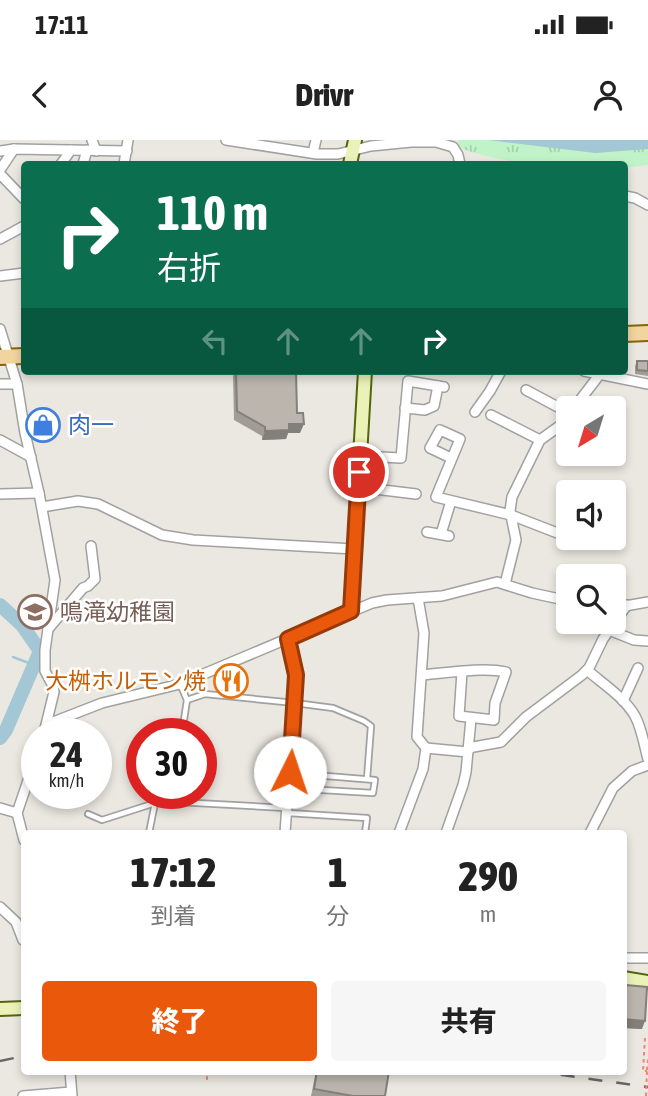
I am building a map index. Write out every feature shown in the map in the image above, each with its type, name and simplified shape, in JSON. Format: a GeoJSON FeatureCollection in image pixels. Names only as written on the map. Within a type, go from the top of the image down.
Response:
{"type":"FeatureCollection","features":[{"type":"Feature","properties":{"kind":"main road"},"geometry":{"type":"LineString","coordinates":[[628,334],[648,333]]}},
{"type":"Feature","properties":{"kind":"street"},"geometry":{"type":"LineString","coordinates":[[85,161],[91,151],[92,140]]}},
{"type":"Feature","properties":{"kind":"street"},"geometry":{"type":"LineString","coordinates":[[125,161],[128,140]]}},
{"type":"Feature","properties":{"kind":"street"},"geometry":{"type":"LineString","coordinates":[[226,140],[277,144],[309,153],[338,154],[371,146],[436,142],[453,147],[459,161]]}},
{"type":"Feature","properties":{"kind":"street"},"geometry":{"type":"LineString","coordinates":[[305,161],[316,140]]}},
{"type":"Feature","properties":{"kind":"street"},"geometry":{"type":"LineString","coordinates":[[14,149],[0,172],[4,187],[21,197]]}},
{"type":"Feature","properties":{"kind":"street"},"geometry":{"type":"LineString","coordinates":[[63,161],[71,150]]}},
{"type":"Feature","properties":{"kind":"street"},"geometry":{"type":"LineString","coordinates":[[0,151],[127,151]]}},
{"type":"Feature","properties":{"kind":"street"},"geometry":{"type":"LineString","coordinates":[[628,197],[648,205]]}},
{"type":"Feature","properties":{"kind":"street"},"geometry":{"type":"LineString","coordinates":[[0,239],[21,228]]}},
{"type":"Feature","properties":{"kind":"street"},"geometry":{"type":"LineString","coordinates":[[0,276],[21,273]]}},
{"type":"Feature","properties":{"kind":"street"},"geometry":{"type":"LineString","coordinates":[[0,329],[11,357],[17,384],[55,580],[45,650],[45,671],[54,692],[48,718]]}},
{"type":"Feature","properties":{"kind":"street"},"geometry":{"type":"LineString","coordinates":[[351,611],[365,375]]}},
{"type":"Feature","properties":{"kind":"street"},"geometry":{"type":"LineString","coordinates":[[475,412],[498,375]]}},
{"type":"Feature","properties":{"kind":"street"},"geometry":{"type":"LineString","coordinates":[[583,396],[599,375]]}},
{"type":"Feature","properties":{"kind":"street"},"geometry":{"type":"LineString","coordinates":[[605,375],[648,384]]}},
{"type":"Feature","properties":{"kind":"street"},"geometry":{"type":"LineString","coordinates":[[360,456],[401,458],[405,408],[408,381],[441,386],[434,405],[425,410],[405,408]]}},
{"type":"Feature","properties":{"kind":"street"},"geometry":{"type":"LineString","coordinates":[[0,384],[17,384]]}},
{"type":"Feature","properties":{"kind":"street"},"geometry":{"type":"LineString","coordinates":[[526,390],[556,407]]}},
{"type":"Feature","properties":{"kind":"street"},"geometry":{"type":"LineString","coordinates":[[491,415],[540,440]]}},
{"type":"Feature","properties":{"kind":"street"},"geometry":{"type":"LineString","coordinates":[[505,584],[516,540],[512,497],[540,440],[556,429]]}},
{"type":"Feature","properties":{"kind":"street"},"geometry":{"type":"LineString","coordinates":[[0,439],[31,457]]}},
{"type":"Feature","properties":{"kind":"street"},"geometry":{"type":"LineString","coordinates":[[451,458],[436,497],[512,515],[556,532]]}},
{"type":"Feature","properties":{"kind":"street"},"geometry":{"type":"LineString","coordinates":[[358,487],[415,494]]}},
{"type":"Feature","properties":{"kind":"street"},"geometry":{"type":"LineString","coordinates":[[0,494],[40,494]]}},
{"type":"Feature","properties":{"kind":"street"},"geometry":{"type":"LineString","coordinates":[[42,507],[78,500],[98,505],[162,535],[193,540],[354,549]]}},
{"type":"Feature","properties":{"kind":"street"},"geometry":{"type":"LineString","coordinates":[[427,532],[444,535],[452,501]]}},
{"type":"Feature","properties":{"kind":"street"},"geometry":{"type":"LineString","coordinates":[[48,629],[83,588],[95,579],[91,546]]}},
{"type":"Feature","properties":{"kind":"street"},"geometry":{"type":"LineString","coordinates":[[70,718],[102,703],[180,684],[372,603],[442,596],[497,582],[556,598]]}},
{"type":"Feature","properties":{"kind":"street"},"geometry":{"type":"LineString","coordinates":[[400,830],[423,769],[426,748],[417,737],[425,633],[418,598]]}},
{"type":"Feature","properties":{"kind":"street"},"geometry":{"type":"LineString","coordinates":[[627,606],[648,602]]}},
{"type":"Feature","properties":{"kind":"street"},"geometry":{"type":"LineString","coordinates":[[426,748],[468,750],[501,742],[526,717],[587,670],[607,634]]}},
{"type":"Feature","properties":{"kind":"street"},"geometry":{"type":"LineString","coordinates":[[619,634],[634,640],[648,641]]}},
{"type":"Feature","properties":{"kind":"street"},"geometry":{"type":"LineString","coordinates":[[285,830],[296,675],[288,639]]}},
{"type":"Feature","properties":{"kind":"street"},"geometry":{"type":"LineString","coordinates":[[623,701],[638,668]]}},
{"type":"Feature","properties":{"kind":"street"},"geometry":{"type":"LineString","coordinates":[[422,675],[462,672],[496,670],[506,672],[495,703],[494,720],[459,716],[462,672]]}},
{"type":"Feature","properties":{"kind":"street"},"geometry":{"type":"LineString","coordinates":[[587,670],[623,701],[634,715],[648,759]]}},
{"type":"Feature","properties":{"kind":"street"},"geometry":{"type":"LineString","coordinates":[[447,830],[463,785],[471,719]]}},
{"type":"Feature","properties":{"kind":"street"},"geometry":{"type":"LineString","coordinates":[[592,830],[613,788],[632,771],[648,765]]}},
{"type":"Feature","properties":{"kind":"street"},"geometry":{"type":"LineString","coordinates":[[21,801],[17,813],[21,830]]}},
{"type":"Feature","properties":{"kind":"street"},"geometry":{"type":"LineString","coordinates":[[0,808],[17,813]]}},
{"type":"Feature","properties":{"kind":"street"},"geometry":{"type":"LineString","coordinates":[[0,907],[16,922],[21,933]]}},
{"type":"Feature","properties":{"kind":"street"},"geometry":{"type":"LineString","coordinates":[[12,943],[21,941]]}},
{"type":"Feature","properties":{"kind":"street"},"geometry":{"type":"LineString","coordinates":[[627,958],[648,958]]}},
{"type":"Feature","properties":{"kind":"street"},"geometry":{"type":"LineString","coordinates":[[627,979],[648,982]]}},
{"type":"Feature","properties":{"kind":"street"},"geometry":{"type":"LineString","coordinates":[[0,1009],[21,1009]]}},
{"type":"Feature","properties":{"kind":"street"},"geometry":{"type":"LineString","coordinates":[[23,1096],[72,1094],[70,1075]]}},
{"type":"Feature","properties":{"kind":"lane"},"geometry":{"type":"LineString","coordinates":[[180,684],[187,700],[184,718]]}},
{"type":"Feature","properties":{"kind":"lane"},"geometry":{"type":"LineString","coordinates":[[187,700],[205,694],[295,703],[333,708],[364,721],[371,726],[367,779]]}},
{"type":"Feature","properties":{"kind":"lane"},"geometry":{"type":"LineString","coordinates":[[288,789],[373,793],[375,780],[290,772]]}},
{"type":"Feature","properties":{"kind":"lane"},"geometry":{"type":"LineString","coordinates":[[217,806],[367,818],[365,830]]}},
{"type":"Feature","properties":{"kind":"lane"},"geometry":{"type":"LineString","coordinates":[[88,814],[102,820],[136,809]]}},
{"type":"Feature","properties":{"kind":"lane"},"geometry":{"type":"LineString","coordinates":[[150,830],[155,809]]}},
{"type":"Feature","properties":{"kind":"path"},"geometry":{"type":"LineString","coordinates":[[645,1038],[643,1071],[647,1071]]}},
{"type":"Feature","properties":{"kind":"path"},"geometry":{"type":"LineString","coordinates":[[646,1096],[648,1059]]}},
{"type":"Feature","properties":{"kind":"path"},"geometry":{"type":"LineString","coordinates":[[206,1083],[207,1075]]}},
{"type":"Feature","properties":{"kind":"green space"},"geometry":{"type":"Polygon","coordinates":[[[458,140],[648,140],[648,165],[628,168],[628,161],[512,161],[458,147],[458,140]]]}},
{"type":"Feature","properties":{"kind":"water"},"geometry":{"type":"Polygon","coordinates":[[[488,140],[648,140],[648,149],[595,153],[488,140]]]}},
{"type":"Feature","properties":{"kind":"building"},"geometry":{"type":"Polygon","coordinates":[[[637,361],[648,361],[648,371],[637,370],[637,361]]]}},
{"type":"Feature","properties":{"kind":"building"},"geometry":{"type":"Polygon","coordinates":[[[236,375],[296,375],[297,413],[303,413],[304,424],[289,424],[289,430],[265,431],[265,427],[237,411],[236,375]]]}},
{"type":"Feature","properties":{"kind":"building"},"geometry":{"type":"Polygon","coordinates":[[[627,985],[647,987],[645,1021],[627,1019],[627,985]]]}},
{"type":"Feature","properties":{"kind":"building"},"geometry":{"type":"Polygon","coordinates":[[[316,1075],[388,1075],[385,1096],[353,1096],[314,1089],[316,1075]]]}},
{"type":"Feature","properties":{"kind":"waterway"},"geometry":{"type":"LineString","coordinates":[[0,605],[22,625],[40,651],[6,730],[0,738]]}},
{"type":"Feature","properties":{"kind":"waterway"},"geometry":{"type":"LineString","coordinates":[[13,657],[34,665]]}},
{"type":"Feature","properties":{"kind":"railway"},"geometry":{"type":"LineString","coordinates":[[0,1061],[21,1057]]}},
{"type":"Feature","properties":{"kind":"railway"},"geometry":{"type":"LineString","coordinates":[[562,1075],[648,1087]]}},
{"type":"Feature","properties":{"kind":"place","name":"肉一"},"geometry":{"type":"Point","coordinates":[43,425]}},
{"type":"Feature","properties":{"kind":"place","name":"鳴滝幼稚園"},"geometry":{"type":"Point","coordinates":[35,612]}},
{"type":"Feature","properties":{"kind":"place","name":"大桝ホルモン焼"},"geometry":{"type":"Point","coordinates":[231,681]}},
{"type":"Feature","properties":{"kind":"route"},"geometry":{"type":"LineString","coordinates":[[290,772],[296,675],[288,639],[351,611],[359,472]]}}]}
